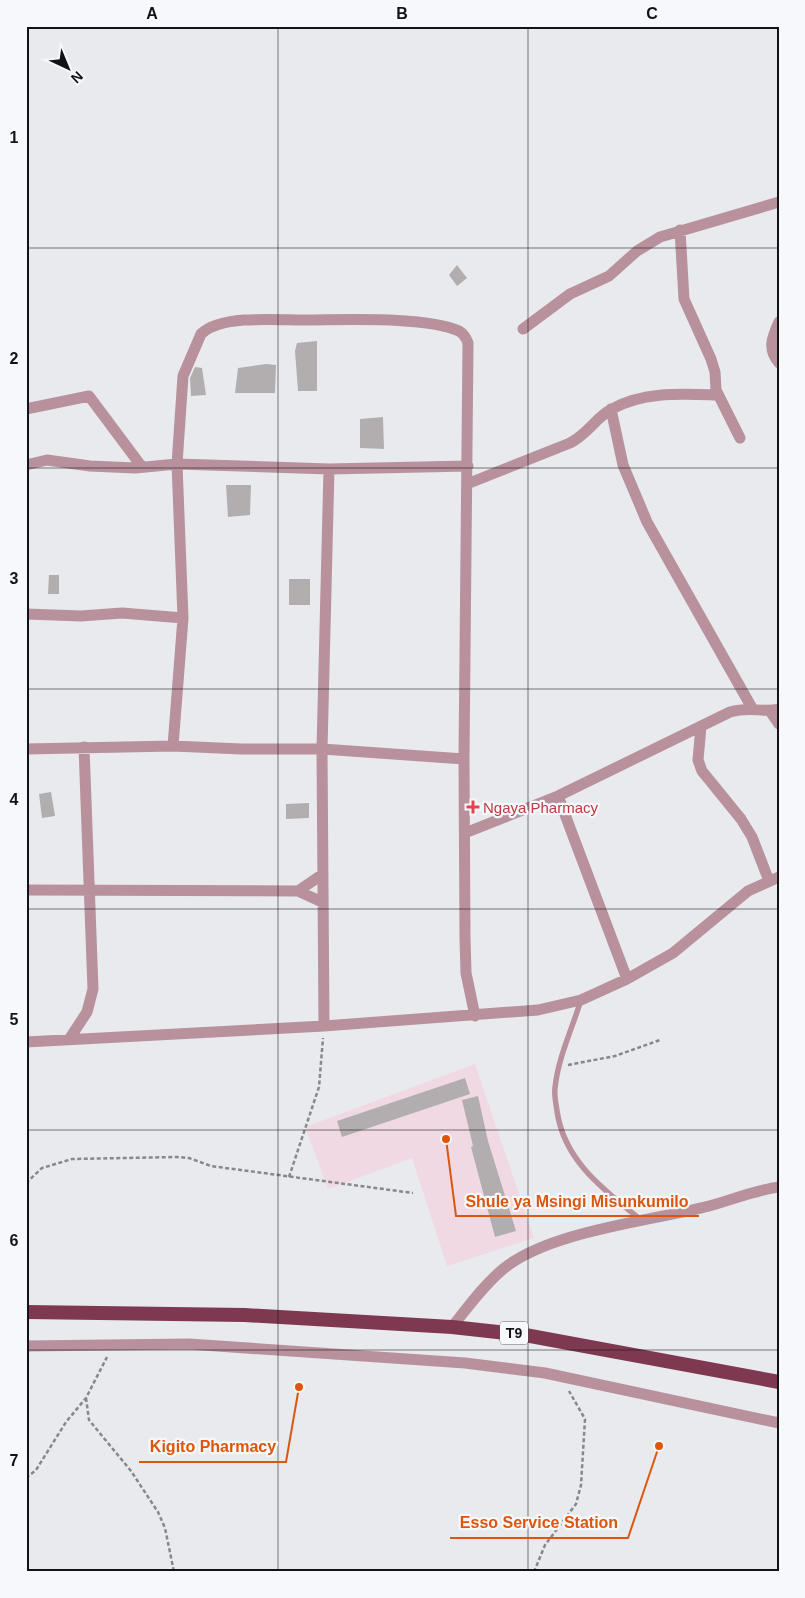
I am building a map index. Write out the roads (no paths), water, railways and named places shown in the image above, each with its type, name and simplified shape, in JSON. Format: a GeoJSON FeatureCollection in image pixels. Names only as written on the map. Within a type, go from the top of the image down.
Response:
{"type":"FeatureCollection","features":[{"type":"Feature","properties":{"kind":"highway","name":"T9"},"geometry":{"type":"LineString","coordinates":[[26,1312],[245,1315],[452,1327],[525,1335],[779,1382]]}},
{"type":"Feature","properties":{"kind":"street"},"geometry":{"type":"LineString","coordinates":[[523,329],[570,294],[619,269],[637,251],[660,237],[779,202]]}},
{"type":"Feature","properties":{"kind":"street"},"geometry":{"type":"LineString","coordinates":[[680,230],[684,299],[711,358],[718,395],[740,438]]}},
{"type":"Feature","properties":{"kind":"street"},"geometry":{"type":"LineString","coordinates":[[173,746],[184,618],[177,464],[183,376],[196,343],[206,329],[243,320],[405,321],[445,326],[464,334],[468,343],[464,759],[466,974],[475,1016]]}},
{"type":"Feature","properties":{"kind":"street"},"geometry":{"type":"LineString","coordinates":[[779,322],[770,343],[773,355],[779,363]]}},
{"type":"Feature","properties":{"kind":"street"},"geometry":{"type":"LineString","coordinates":[[467,484],[583,437],[611,409],[666,393],[718,395]]}},
{"type":"Feature","properties":{"kind":"street"},"geometry":{"type":"LineString","coordinates":[[26,409],[90,396],[142,467]]}},
{"type":"Feature","properties":{"kind":"street"},"geometry":{"type":"LineString","coordinates":[[611,409],[623,465],[647,522],[752,708]]}},
{"type":"Feature","properties":{"kind":"street"},"geometry":{"type":"LineString","coordinates":[[26,465],[55,460],[90,466],[142,467],[177,464],[329,469],[468,466]]}},
{"type":"Feature","properties":{"kind":"street"},"geometry":{"type":"LineString","coordinates":[[324,1026],[322,749],[329,469]]}},
{"type":"Feature","properties":{"kind":"street"},"geometry":{"type":"LineString","coordinates":[[26,614],[80,616],[122,613],[184,618]]}},
{"type":"Feature","properties":{"kind":"street"},"geometry":{"type":"LineString","coordinates":[[465,832],[558,796],[730,712],[752,708],[774,710],[779,724]]}},
{"type":"Feature","properties":{"kind":"street"},"geometry":{"type":"LineString","coordinates":[[26,1042],[70,1038],[324,1026],[538,1010],[581,1000],[628,979],[673,952],[748,891],[774,879],[741,819],[702,771],[698,760],[701,726]]}},
{"type":"Feature","properties":{"kind":"street"},"geometry":{"type":"LineString","coordinates":[[26,749],[173,746],[241,750],[322,749],[464,759]]}},
{"type":"Feature","properties":{"kind":"street"},"geometry":{"type":"LineString","coordinates":[[70,1038],[87,1012],[93,989],[84,747]]}},
{"type":"Feature","properties":{"kind":"street"},"geometry":{"type":"LineString","coordinates":[[558,796],[628,979]]}},
{"type":"Feature","properties":{"kind":"street"},"geometry":{"type":"LineString","coordinates":[[298,891],[323,874]]}},
{"type":"Feature","properties":{"kind":"street"},"geometry":{"type":"LineString","coordinates":[[26,890],[298,891],[322,902]]}},
{"type":"Feature","properties":{"kind":"street"},"geometry":{"type":"LineString","coordinates":[[452,1327],[503,1269],[527,1255],[566,1239],[641,1220],[709,1206],[779,1187]]}},
{"type":"Feature","properties":{"kind":"street"},"geometry":{"type":"LineString","coordinates":[[26,1346],[189,1344],[465,1363],[561,1377],[779,1423]]}},
{"type":"Feature","properties":{"kind":"lane"},"geometry":{"type":"LineString","coordinates":[[581,1000],[559,1067],[554,1090],[559,1122],[568,1145],[583,1170],[599,1186],[641,1220]]}},
{"type":"Feature","properties":{"kind":"place","name":"Ngaya Pharmacy"},"geometry":{"type":"Point","coordinates":[473,807]}},
{"type":"Feature","properties":{"kind":"place","name":"Shule ya Msingi Misunkumilo"},"geometry":{"type":"Point","coordinates":[446,1139]}},
{"type":"Feature","properties":{"kind":"place","name":"Kigito Pharmacy"},"geometry":{"type":"Point","coordinates":[299,1387]}},
{"type":"Feature","properties":{"kind":"place","name":"Esso Service Station"},"geometry":{"type":"Point","coordinates":[659,1446]}}]}
